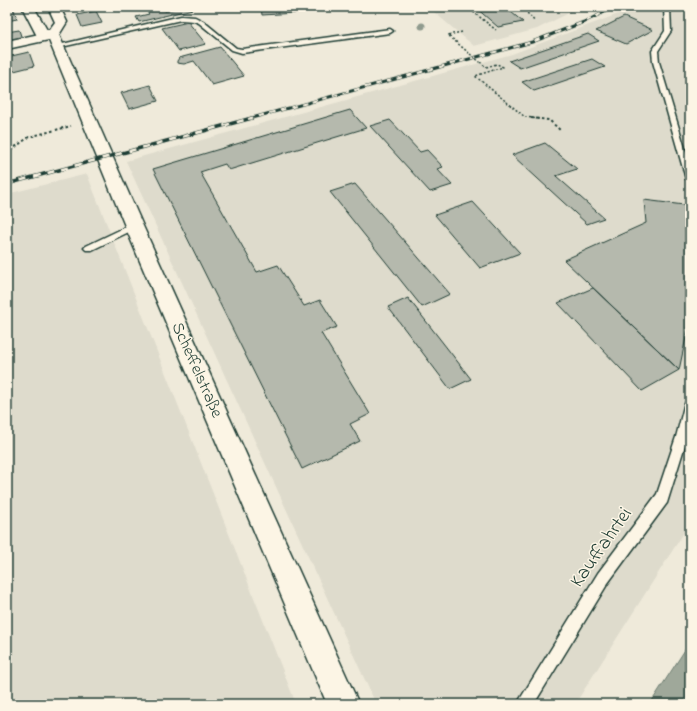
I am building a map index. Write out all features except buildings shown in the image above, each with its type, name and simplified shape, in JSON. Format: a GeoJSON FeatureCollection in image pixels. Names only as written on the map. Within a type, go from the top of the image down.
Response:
{"type":"FeatureCollection","features":[{"type":"Feature","properties":{"kind":"main road"},"geometry":{"type":"LineString","coordinates":[[28,7],[42,33],[55,41]]}},
{"type":"Feature","properties":{"kind":"main road"},"geometry":{"type":"LineString","coordinates":[[54,7],[61,22],[55,41]]}},
{"type":"Feature","properties":{"kind":"main road"},"geometry":{"type":"LineString","coordinates":[[7,46],[55,41]]}},
{"type":"Feature","properties":{"kind":"main road","name":"Scheffelstraße"},"geometry":{"type":"LineString","coordinates":[[55,41],[134,226],[343,704]]}},
{"type":"Feature","properties":{"kind":"lane"},"geometry":{"type":"LineString","coordinates":[[667,7],[668,31],[655,51],[656,62],[690,179]]}},
{"type":"Feature","properties":{"kind":"lane"},"geometry":{"type":"LineString","coordinates":[[55,41],[181,18],[195,19],[201,22],[234,49],[242,51],[390,31]]}},
{"type":"Feature","properties":{"kind":"lane"},"geometry":{"type":"LineString","coordinates":[[89,248],[134,226]]}},
{"type":"Feature","properties":{"kind":"lane","name":"Kauffahrtei"},"geometry":{"type":"LineString","coordinates":[[525,704],[603,578],[662,498],[682,437],[690,406]]}},
{"type":"Feature","properties":{"kind":"path"},"geometry":{"type":"LineString","coordinates":[[522,7],[535,22]]}},
{"type":"Feature","properties":{"kind":"path"},"geometry":{"type":"LineString","coordinates":[[468,8],[496,30]]}},
{"type":"Feature","properties":{"kind":"path"},"geometry":{"type":"LineString","coordinates":[[437,10],[476,8]]}},
{"type":"Feature","properties":{"kind":"path"},"geometry":{"type":"LineString","coordinates":[[462,32],[448,35],[486,67],[497,64],[503,67],[475,76],[525,117],[549,120],[560,130]]}},
{"type":"Feature","properties":{"kind":"path"},"geometry":{"type":"LineString","coordinates":[[7,153],[29,138],[89,121]]}},
{"type":"Feature","properties":{"kind":"shaded area"},"geometry":{"type":"Polygon","coordinates":[[[428,7],[581,7],[537,29],[474,46],[428,7]]]}},
{"type":"Feature","properties":{"kind":"shaded area"},"geometry":{"type":"Polygon","coordinates":[[[637,7],[677,7],[687,17],[690,40],[690,523],[575,704],[376,704],[126,161],[512,54],[637,7]]]}},
{"type":"Feature","properties":{"kind":"shaded area"},"geometry":{"type":"Polygon","coordinates":[[[87,174],[296,704],[7,704],[7,194],[87,174]]]}},
{"type":"Feature","properties":{"kind":"shaded area"},"geometry":{"type":"Polygon","coordinates":[[[690,642],[690,704],[650,704],[690,642]]]}},
{"type":"Feature","properties":{"kind":"railway"},"geometry":{"type":"LineString","coordinates":[[248,119],[532,42],[584,22],[615,7]]}},
{"type":"Feature","properties":{"kind":"railway"},"geometry":{"type":"LineString","coordinates":[[7,184],[252,118]]}}]}
